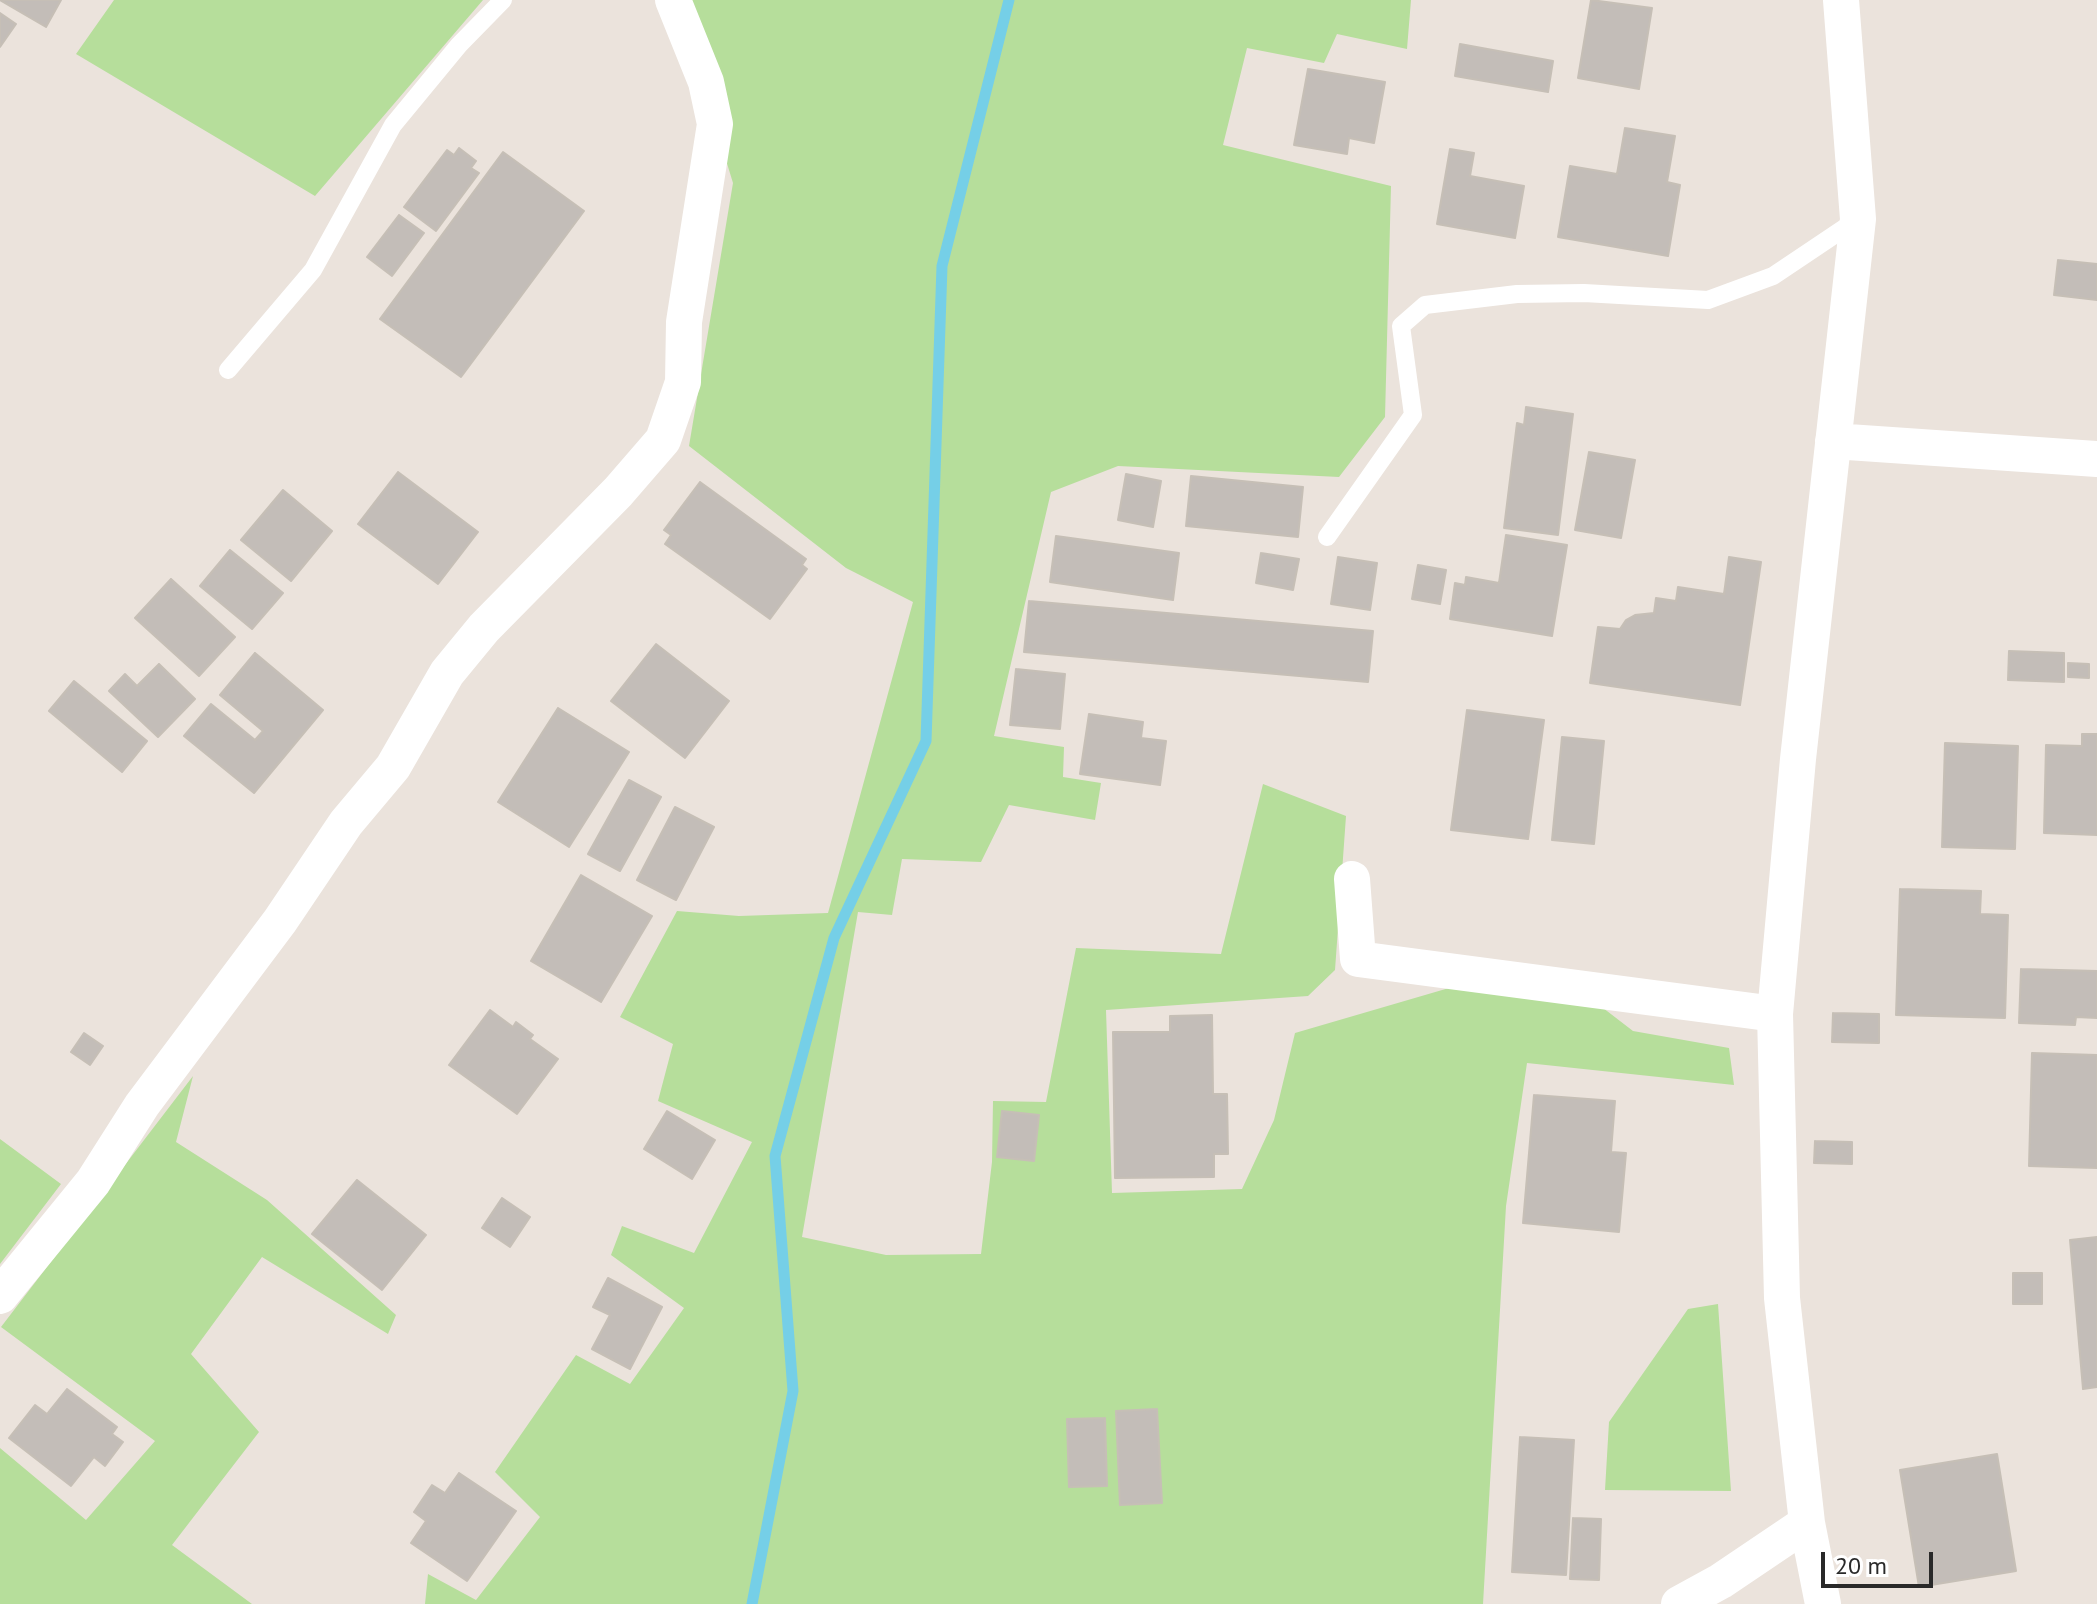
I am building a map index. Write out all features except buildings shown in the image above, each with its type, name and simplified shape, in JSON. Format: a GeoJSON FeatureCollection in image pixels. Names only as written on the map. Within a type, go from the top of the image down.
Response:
{"type":"FeatureCollection","features":[{"type":"Feature","properties":{"kind":"street"},"geometry":{"type":"LineString","coordinates":[[0,1296],[33,1250],[93,1182],[142,1105],[253,958],[346,823],[393,767],[447,673],[484,628],[618,492],[663,440],[683,382],[684,322],[715,124],[709,92],[673,0]]}},
{"type":"Feature","properties":{"kind":"street"},"geometry":{"type":"LineString","coordinates":[[1823,1604],[1807,1523],[1782,1298],[1775,1014],[1798,759],[1858,219],[1841,0]]}},
{"type":"Feature","properties":{"kind":"street"},"geometry":{"type":"LineString","coordinates":[[1833,441],[2097,459]]}},
{"type":"Feature","properties":{"kind":"street"},"geometry":{"type":"LineString","coordinates":[[1352,879],[1358,959],[1775,1014]]}},
{"type":"Feature","properties":{"kind":"street"},"geometry":{"type":"LineString","coordinates":[[1679,1604],[1721,1581],[1807,1523]]}},
{"type":"Feature","properties":{"kind":"lane"},"geometry":{"type":"LineString","coordinates":[[228,370],[313,270],[393,125],[459,45],[503,0]]}},
{"type":"Feature","properties":{"kind":"lane"},"geometry":{"type":"LineString","coordinates":[[1327,537],[1413,415],[1401,326],[1425,305],[1517,294],[1584,293],[1708,300],[1773,276],[1858,219]]}},
{"type":"Feature","properties":{"kind":"green space"},"geometry":{"type":"Polygon","coordinates":[[[114,0],[483,0],[315,196],[76,54],[114,0]]]}},
{"type":"Feature","properties":{"kind":"green space"},"geometry":{"type":"Polygon","coordinates":[[[677,0],[1411,0],[1407,49],[1337,34],[1324,63],[1247,48],[1223,145],[1391,186],[1385,417],[1339,477],[1118,466],[1051,492],[994,736],[1064,747],[1063,777],[1101,783],[1095,820],[1009,805],[981,862],[902,859],[892,915],[858,912],[802,1237],[886,1255],[981,1254],[992,1162],[993,1101],[1046,1102],[1076,948],[1221,954],[1263,784],[1346,816],[1335,970],[1308,996],[1106,1010],[1112,1193],[1242,1189],[1274,1120],[1295,1033],[1449,988],[1594,1001],[1633,1031],[1729,1048],[1734,1085],[1527,1063],[1506,1206],[1483,1604],[425,1604],[428,1574],[476,1600],[540,1517],[495,1472],[576,1355],[630,1384],[684,1308],[611,1255],[622,1226],[694,1253],[752,1142],[658,1101],[673,1044],[620,1017],[677,911],[739,916],[828,913],[913,602],[846,568],[689,446],[733,183],[677,0]]]}},
{"type":"Feature","properties":{"kind":"green space"},"geometry":{"type":"Polygon","coordinates":[[[193,1076],[176,1142],[267,1200],[396,1315],[388,1334],[262,1257],[191,1354],[259,1432],[172,1545],[252,1604],[0,1604],[0,1448],[86,1520],[155,1441],[1,1327],[193,1076]]]}},
{"type":"Feature","properties":{"kind":"green space"},"geometry":{"type":"Polygon","coordinates":[[[0,1139],[61,1184],[0,1264],[0,1139]]]}},
{"type":"Feature","properties":{"kind":"green space"},"geometry":{"type":"Polygon","coordinates":[[[1718,1304],[1731,1491],[1605,1490],[1609,1422],[1688,1309],[1718,1304]]]}},
{"type":"Feature","properties":{"kind":"waterway"},"geometry":{"type":"LineString","coordinates":[[752,1604],[793,1391],[775,1156],[834,938],[926,741],[942,266],[1009,0]]}}]}
